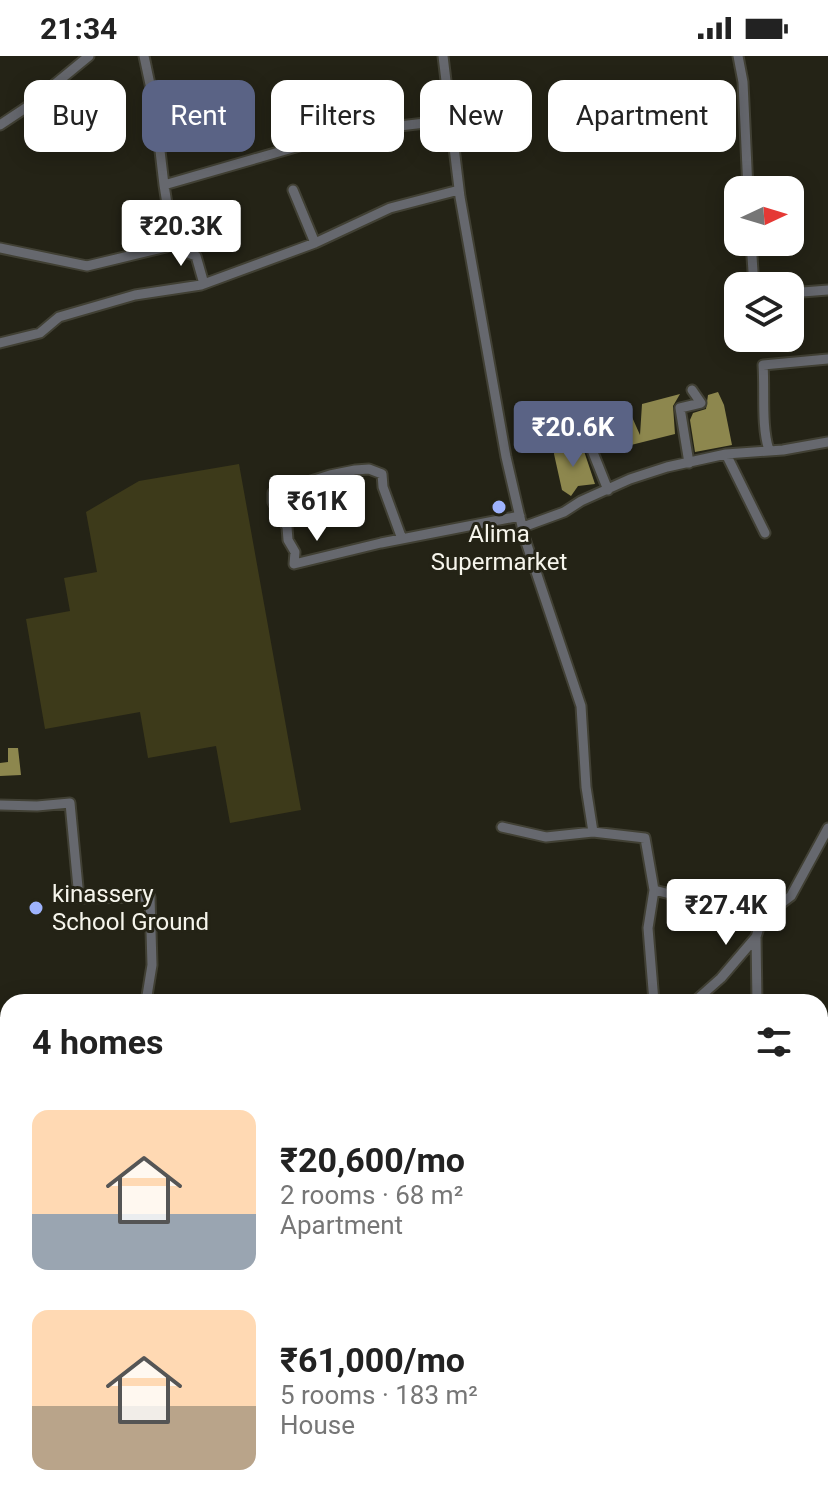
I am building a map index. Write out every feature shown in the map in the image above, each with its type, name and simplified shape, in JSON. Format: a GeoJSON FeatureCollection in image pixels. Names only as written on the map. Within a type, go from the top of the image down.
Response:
{"type":"FeatureCollection","features":[{"type":"Feature","properties":{"kind":"street"},"geometry":{"type":"LineString","coordinates":[[0,125],[89,56]]}},
{"type":"Feature","properties":{"kind":"street"},"geometry":{"type":"LineString","coordinates":[[144,56],[155,108],[173,242],[196,256],[204,284]]}},
{"type":"Feature","properties":{"kind":"street"},"geometry":{"type":"LineString","coordinates":[[443,56],[446,80]]}},
{"type":"Feature","properties":{"kind":"street"},"geometry":{"type":"LineString","coordinates":[[738,56],[743,82],[747,176]]}},
{"type":"Feature","properties":{"kind":"street"},"geometry":{"type":"LineString","coordinates":[[164,185],[348,132],[420,123]]}},
{"type":"Feature","properties":{"kind":"street"},"geometry":{"type":"LineString","coordinates":[[455,152],[506,457],[523,527],[581,706],[586,787],[593,832]]}},
{"type":"Feature","properties":{"kind":"street"},"geometry":{"type":"LineString","coordinates":[[293,190],[315,243]]}},
{"type":"Feature","properties":{"kind":"street"},"geometry":{"type":"LineString","coordinates":[[0,343],[40,333],[59,317],[135,295],[204,284],[315,243],[390,208],[459,190]]}},
{"type":"Feature","properties":{"kind":"street"},"geometry":{"type":"LineString","coordinates":[[0,248],[87,266],[166,247],[173,242]]}},
{"type":"Feature","properties":{"kind":"street"},"geometry":{"type":"LineString","coordinates":[[804,292],[828,290]]}},
{"type":"Feature","properties":{"kind":"street"},"geometry":{"type":"LineString","coordinates":[[769,450],[765,431],[763,365],[828,359]]}},
{"type":"Feature","properties":{"kind":"street"},"geometry":{"type":"LineString","coordinates":[[689,463],[680,408],[701,403],[692,390]]}},
{"type":"Feature","properties":{"kind":"street"},"geometry":{"type":"LineString","coordinates":[[561,433],[577,442],[588,440],[608,490]]}},
{"type":"Feature","properties":{"kind":"street"},"geometry":{"type":"LineString","coordinates":[[523,527],[564,512],[630,479],[726,454],[828,442]]}},
{"type":"Feature","properties":{"kind":"street"},"geometry":{"type":"LineString","coordinates":[[726,454],[765,533]]}},
{"type":"Feature","properties":{"kind":"street"},"geometry":{"type":"LineString","coordinates":[[402,539],[383,487],[382,474],[369,469],[330,475],[273,493],[273,502],[287,527],[288,540],[295,552],[294,564],[520,516]]}},
{"type":"Feature","properties":{"kind":"street"},"geometry":{"type":"LineString","coordinates":[[0,805],[70,803],[79,898],[150,897],[152,965],[147,994]]}},
{"type":"Feature","properties":{"kind":"street"},"geometry":{"type":"LineString","coordinates":[[502,827],[546,837],[593,832],[645,838],[654,890],[648,928],[653,994]]}},
{"type":"Feature","properties":{"kind":"street"},"geometry":{"type":"LineString","coordinates":[[757,994],[756,937],[762,918],[791,896],[828,828]]}},
{"type":"Feature","properties":{"kind":"street"},"geometry":{"type":"LineString","coordinates":[[654,890],[686,898],[722,915],[762,918]]}},
{"type":"Feature","properties":{"kind":"street"},"geometry":{"type":"LineString","coordinates":[[703,994],[756,937]]}},
{"type":"Feature","properties":{"kind":"shaded area"},"geometry":{"type":"Polygon","coordinates":[[[239,464],[301,810],[230,823],[216,746],[148,758],[140,712],[45,729],[26,619],[70,611],[64,578],[97,572],[86,512],[139,481],[239,464]]]}},
{"type":"Feature","properties":{"kind":"building"},"geometry":{"type":"Polygon","coordinates":[[[718,392],[724,405],[732,445],[695,452],[690,420],[693,413],[706,409],[708,395],[718,392]]]}},
{"type":"Feature","properties":{"kind":"building"},"geometry":{"type":"Polygon","coordinates":[[[680,394],[673,406],[675,434],[603,452],[596,431],[583,433],[581,418],[604,411],[615,401],[620,410],[628,408],[640,435],[642,404],[680,394]]]}},
{"type":"Feature","properties":{"kind":"building"},"geometry":{"type":"Polygon","coordinates":[[[563,445],[567,453],[583,448],[595,484],[578,486],[571,496],[562,490],[554,454],[555,446],[563,445]]]}},
{"type":"Feature","properties":{"kind":"building"},"geometry":{"type":"Polygon","coordinates":[[[8,748],[18,748],[21,775],[0,776],[0,763],[8,762],[8,748]]]}},
{"type":"Feature","properties":{"kind":"place","name":"Alima Supermarket"},"geometry":{"type":"Point","coordinates":[499,507]}},
{"type":"Feature","properties":{"kind":"place","name":"kinassery School Ground"},"geometry":{"type":"Point","coordinates":[36,908]}}]}
